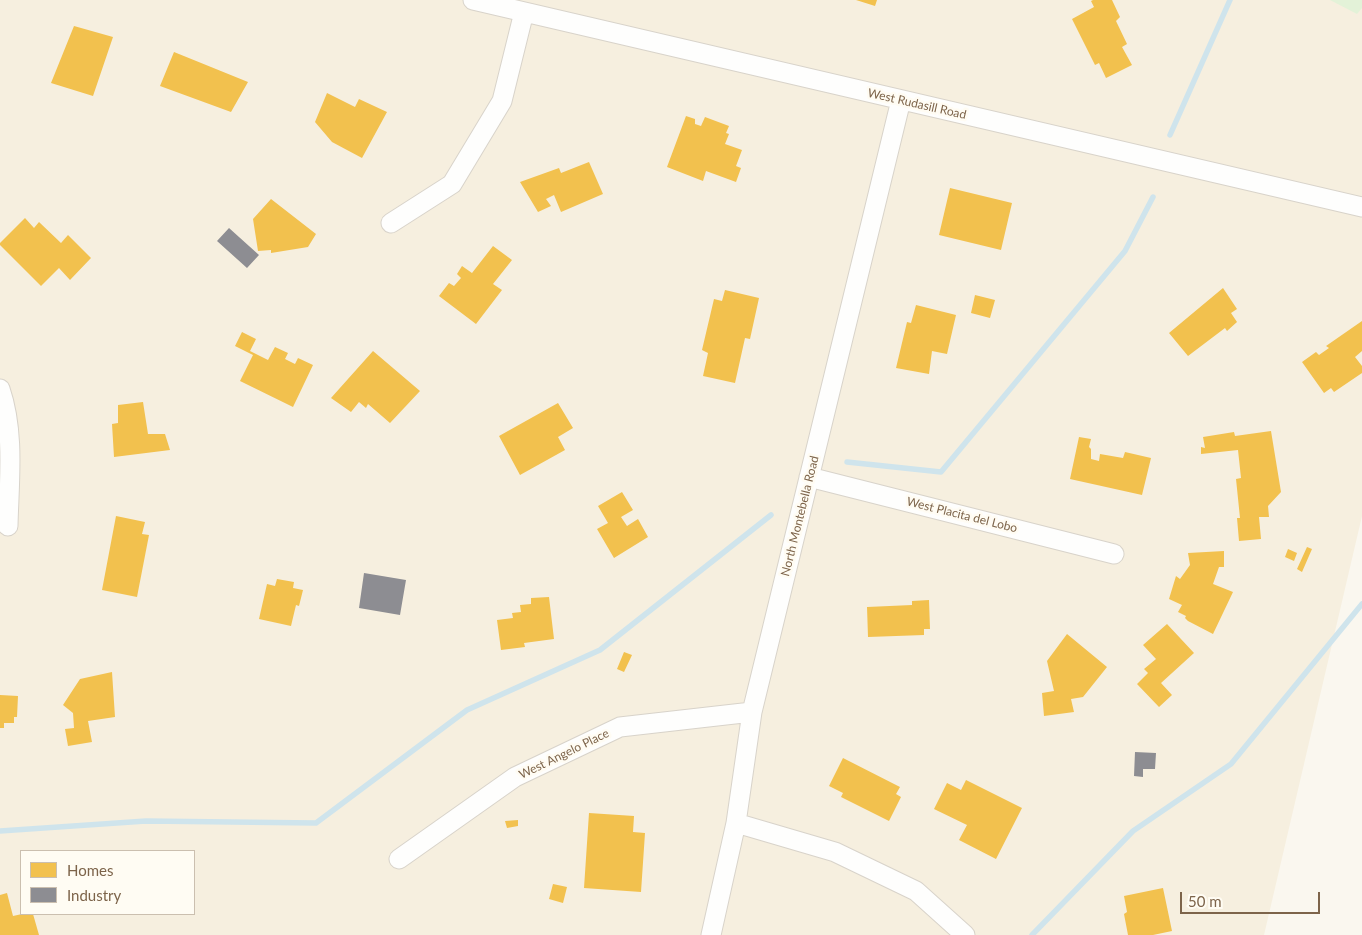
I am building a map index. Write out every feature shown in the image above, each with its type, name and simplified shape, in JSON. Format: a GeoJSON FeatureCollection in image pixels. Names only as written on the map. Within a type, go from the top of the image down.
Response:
{"type":"FeatureCollection","features":[{"type":"Feature","properties":{"kind":"street","name":"West Rudasill Road"},"geometry":{"type":"LineString","coordinates":[[473,0],[1362,207]]}},
{"type":"Feature","properties":{"kind":"street"},"geometry":{"type":"LineString","coordinates":[[391,223],[452,184],[502,101],[524,12]]}},
{"type":"Feature","properties":{"kind":"street","name":"North Montebella Road"},"geometry":{"type":"LineString","coordinates":[[711,935],[736,823],[752,712],[900,100]]}},
{"type":"Feature","properties":{"kind":"street"},"geometry":{"type":"LineString","coordinates":[[0,389],[6,409],[10,439],[8,526]]}},
{"type":"Feature","properties":{"kind":"street","name":"West Placita del Lobo"},"geometry":{"type":"LineString","coordinates":[[809,477],[1114,554]]}},
{"type":"Feature","properties":{"kind":"street","name":"West Angelo Place"},"geometry":{"type":"LineString","coordinates":[[399,859],[515,777],[620,727],[752,712]]}},
{"type":"Feature","properties":{"kind":"street"},"geometry":{"type":"LineString","coordinates":[[736,823],[835,852],[853,860],[916,891],[965,935]]}},
{"type":"Feature","properties":{"kind":"shaded area"},"geometry":{"type":"Polygon","coordinates":[[[0,0],[1362,0],[1362,516],[1264,935],[0,935],[0,0]]]}},
{"type":"Feature","properties":{"kind":"green space"},"geometry":{"type":"Polygon","coordinates":[[[1330,0],[1362,0],[1362,8],[1357,14],[1330,0]]]}},
{"type":"Feature","properties":{"kind":"building: Homes"},"geometry":{"type":"Polygon","coordinates":[[[856,0],[877,0],[875,6],[856,0]]]}},
{"type":"Feature","properties":{"kind":"building: Homes"},"geometry":{"type":"Polygon","coordinates":[[[1112,0],[1120,17],[1116,21],[1127,44],[1122,47],[1132,65],[1106,78],[1099,63],[1095,65],[1072,19],[1094,7],[1091,1],[1112,0]]]}},
{"type":"Feature","properties":{"kind":"building: Homes"},"geometry":{"type":"Polygon","coordinates":[[[74,26],[113,37],[93,96],[51,83],[74,26]]]}},
{"type":"Feature","properties":{"kind":"building: Homes"},"geometry":{"type":"Polygon","coordinates":[[[174,52],[248,82],[231,112],[160,86],[174,52]]]}},
{"type":"Feature","properties":{"kind":"building: Homes"},"geometry":{"type":"Polygon","coordinates":[[[327,93],[355,107],[359,99],[387,112],[362,158],[332,142],[315,122],[327,93]]]}},
{"type":"Feature","properties":{"kind":"building: Homes"},"geometry":{"type":"Polygon","coordinates":[[[686,116],[695,119],[695,124],[701,126],[705,117],[729,126],[726,133],[729,134],[725,144],[742,150],[736,166],[741,168],[736,182],[706,171],[703,181],[667,167],[686,116]]]}},
{"type":"Feature","properties":{"kind":"building: Homes"},"geometry":{"type":"Polygon","coordinates":[[[589,162],[603,194],[561,212],[554,195],[546,199],[551,206],[538,212],[520,182],[559,168],[561,173],[589,162]]]}},
{"type":"Feature","properties":{"kind":"building: Homes"},"geometry":{"type":"Polygon","coordinates":[[[950,188],[1012,203],[1001,250],[939,235],[950,188]]]}},
{"type":"Feature","properties":{"kind":"building: Homes"},"geometry":{"type":"Polygon","coordinates":[[[271,199],[316,234],[308,247],[271,253],[271,250],[258,251],[253,219],[271,199]]]}},
{"type":"Feature","properties":{"kind":"building: Homes"},"geometry":{"type":"Polygon","coordinates":[[[25,218],[34,228],[39,222],[61,243],[68,235],[91,258],[70,280],[59,268],[41,286],[0,245],[25,218]]]}},
{"type":"Feature","properties":{"kind":"building: Homes"},"geometry":{"type":"Polygon","coordinates":[[[493,246],[512,260],[493,284],[502,290],[476,324],[439,296],[449,283],[454,286],[461,278],[457,274],[462,266],[472,273],[493,246]]]}},
{"type":"Feature","properties":{"kind":"building: Homes"},"geometry":{"type":"Polygon","coordinates":[[[1223,288],[1237,309],[1231,313],[1237,322],[1227,331],[1225,328],[1188,356],[1169,333],[1223,288]]]}},
{"type":"Feature","properties":{"kind":"building: Homes"},"geometry":{"type":"Polygon","coordinates":[[[725,290],[759,298],[750,339],[745,338],[735,383],[703,376],[708,353],[702,350],[714,299],[722,301],[725,290]]]}},
{"type":"Feature","properties":{"kind":"building: Homes"},"geometry":{"type":"Polygon","coordinates":[[[975,295],[995,300],[990,318],[971,313],[975,295]]]}},
{"type":"Feature","properties":{"kind":"building: Homes"},"geometry":{"type":"Polygon","coordinates":[[[916,305],[956,315],[947,354],[932,351],[929,374],[896,368],[907,322],[911,323],[916,305]]]}},
{"type":"Feature","properties":{"kind":"building: Homes"},"geometry":{"type":"Polygon","coordinates":[[[1362,321],[1362,351],[1355,357],[1362,366],[1362,373],[1334,392],[1331,388],[1324,393],[1302,362],[1316,352],[1319,355],[1329,348],[1326,346],[1362,321]]]}},
{"type":"Feature","properties":{"kind":"building: Homes"},"geometry":{"type":"Polygon","coordinates":[[[242,332],[256,339],[250,351],[268,360],[275,347],[288,353],[285,359],[295,364],[298,358],[313,365],[293,407],[240,381],[253,355],[235,346],[242,332]]]}},
{"type":"Feature","properties":{"kind":"building: Homes"},"geometry":{"type":"Polygon","coordinates":[[[373,351],[420,391],[390,423],[368,404],[366,408],[359,402],[351,412],[331,398],[373,351]]]}},
{"type":"Feature","properties":{"kind":"building: Homes"},"geometry":{"type":"Polygon","coordinates":[[[143,402],[148,434],[165,434],[170,450],[114,457],[112,424],[118,423],[118,405],[143,402]]]}},
{"type":"Feature","properties":{"kind":"building: Homes"},"geometry":{"type":"Polygon","coordinates":[[[558,403],[573,428],[558,437],[565,450],[520,475],[499,436],[558,403]]]}},
{"type":"Feature","properties":{"kind":"building: Homes"},"geometry":{"type":"Polygon","coordinates":[[[1271,431],[1281,492],[1268,506],[1269,517],[1259,517],[1261,539],[1239,541],[1237,518],[1240,518],[1236,479],[1241,478],[1238,450],[1201,454],[1201,447],[1205,448],[1203,437],[1234,432],[1235,436],[1271,431]]]}},
{"type":"Feature","properties":{"kind":"building: Homes"},"geometry":{"type":"Polygon","coordinates":[[[1079,437],[1091,439],[1089,447],[1091,449],[1091,459],[1099,461],[1100,454],[1123,458],[1125,452],[1151,458],[1142,495],[1070,479],[1079,437]]]}},
{"type":"Feature","properties":{"kind":"building: Homes"},"geometry":{"type":"Polygon","coordinates":[[[622,492],[633,510],[621,517],[627,526],[638,519],[648,537],[614,558],[597,529],[608,523],[598,506],[622,492]]]}},
{"type":"Feature","properties":{"kind":"building: Homes"},"geometry":{"type":"Polygon","coordinates":[[[116,516],[145,522],[142,534],[149,535],[137,597],[102,590],[116,516]]]}},
{"type":"Feature","properties":{"kind":"building: Homes"},"geometry":{"type":"Polygon","coordinates":[[[1307,547],[1312,549],[1302,572],[1297,569],[1307,547]]]}},
{"type":"Feature","properties":{"kind":"building: Homes"},"geometry":{"type":"Polygon","coordinates":[[[1288,549],[1297,553],[1294,561],[1285,557],[1288,549]]]}},
{"type":"Feature","properties":{"kind":"building: Homes"},"geometry":{"type":"Polygon","coordinates":[[[1224,551],[1224,567],[1219,567],[1213,584],[1233,592],[1213,634],[1188,621],[1185,618],[1186,616],[1178,612],[1182,605],[1169,599],[1176,576],[1180,579],[1190,565],[1188,553],[1224,551]]]}},
{"type":"Feature","properties":{"kind":"building: Homes"},"geometry":{"type":"Polygon","coordinates":[[[277,579],[294,582],[293,588],[303,590],[299,606],[296,605],[291,626],[259,619],[267,584],[275,586],[277,579]]]}},
{"type":"Feature","properties":{"kind":"building: Homes"},"geometry":{"type":"Polygon","coordinates":[[[549,597],[554,639],[524,643],[525,647],[501,650],[497,620],[513,618],[512,613],[521,612],[520,605],[531,604],[531,598],[549,597]]]}},
{"type":"Feature","properties":{"kind":"building: Homes"},"geometry":{"type":"Polygon","coordinates":[[[929,600],[930,629],[924,629],[924,635],[868,637],[867,607],[912,605],[912,601],[929,600]]]}},
{"type":"Feature","properties":{"kind":"building: Homes"},"geometry":{"type":"Polygon","coordinates":[[[1167,624],[1194,653],[1161,683],[1172,695],[1159,707],[1137,684],[1148,673],[1144,669],[1156,659],[1143,645],[1167,624]]]}},
{"type":"Feature","properties":{"kind":"building: Homes"},"geometry":{"type":"Polygon","coordinates":[[[1067,634],[1107,667],[1083,697],[1071,699],[1074,712],[1044,716],[1042,693],[1054,691],[1047,661],[1067,634]]]}},
{"type":"Feature","properties":{"kind":"building: Homes"},"geometry":{"type":"Polygon","coordinates":[[[624,652],[632,655],[624,672],[617,669],[624,652]]]}},
{"type":"Feature","properties":{"kind":"building: Homes"},"geometry":{"type":"Polygon","coordinates":[[[112,672],[115,717],[88,721],[92,742],[68,746],[65,729],[74,728],[73,713],[63,705],[80,679],[112,672]]]}},
{"type":"Feature","properties":{"kind":"building: Homes"},"geometry":{"type":"Polygon","coordinates":[[[0,695],[18,696],[17,717],[14,717],[14,723],[4,723],[4,728],[0,728],[0,695]]]}},
{"type":"Feature","properties":{"kind":"building: Homes"},"geometry":{"type":"Polygon","coordinates":[[[843,758],[900,787],[896,794],[901,797],[889,821],[841,797],[843,793],[829,786],[843,758]]]}},
{"type":"Feature","properties":{"kind":"building: Homes"},"geometry":{"type":"Polygon","coordinates":[[[966,780],[1022,808],[996,859],[959,840],[967,825],[934,809],[947,783],[961,790],[966,780]]]}},
{"type":"Feature","properties":{"kind":"building: Homes"},"geometry":{"type":"Polygon","coordinates":[[[589,813],[634,816],[633,832],[645,833],[641,892],[584,888],[589,813]]]}},
{"type":"Feature","properties":{"kind":"building: Homes"},"geometry":{"type":"Polygon","coordinates":[[[518,820],[518,826],[507,828],[505,821],[518,820]]]}},
{"type":"Feature","properties":{"kind":"building: Homes"},"geometry":{"type":"Polygon","coordinates":[[[553,884],[567,887],[563,903],[549,899],[553,884]]]}},
{"type":"Feature","properties":{"kind":"building: Homes"},"geometry":{"type":"Polygon","coordinates":[[[1163,888],[1172,931],[1153,935],[1128,935],[1124,914],[1127,912],[1124,896],[1163,888]]]}},
{"type":"Feature","properties":{"kind":"building: Homes"},"geometry":{"type":"Polygon","coordinates":[[[7,893],[13,916],[33,915],[39,935],[0,935],[0,895],[7,893]]]}},
{"type":"Feature","properties":{"kind":"building: Industry"},"geometry":{"type":"Polygon","coordinates":[[[229,228],[259,255],[247,268],[217,241],[229,228]]]}},
{"type":"Feature","properties":{"kind":"building: Industry"},"geometry":{"type":"Polygon","coordinates":[[[364,573],[406,580],[400,615],[359,608],[364,573]]]}},
{"type":"Feature","properties":{"kind":"building: Industry"},"geometry":{"type":"Polygon","coordinates":[[[1135,752],[1156,753],[1155,769],[1143,769],[1143,777],[1134,776],[1135,752]]]}},
{"type":"Feature","properties":{"kind":"waterway"},"geometry":{"type":"LineString","coordinates":[[1170,135],[1230,0]]}},
{"type":"Feature","properties":{"kind":"waterway"},"geometry":{"type":"LineString","coordinates":[[847,462],[941,472],[1125,251],[1153,197]]}},
{"type":"Feature","properties":{"kind":"waterway"},"geometry":{"type":"LineString","coordinates":[[0,831],[146,821],[316,823],[467,710],[600,650],[771,515]]}},
{"type":"Feature","properties":{"kind":"waterway"},"geometry":{"type":"LineString","coordinates":[[1032,935],[1133,831],[1231,764],[1362,604]]}}]}
